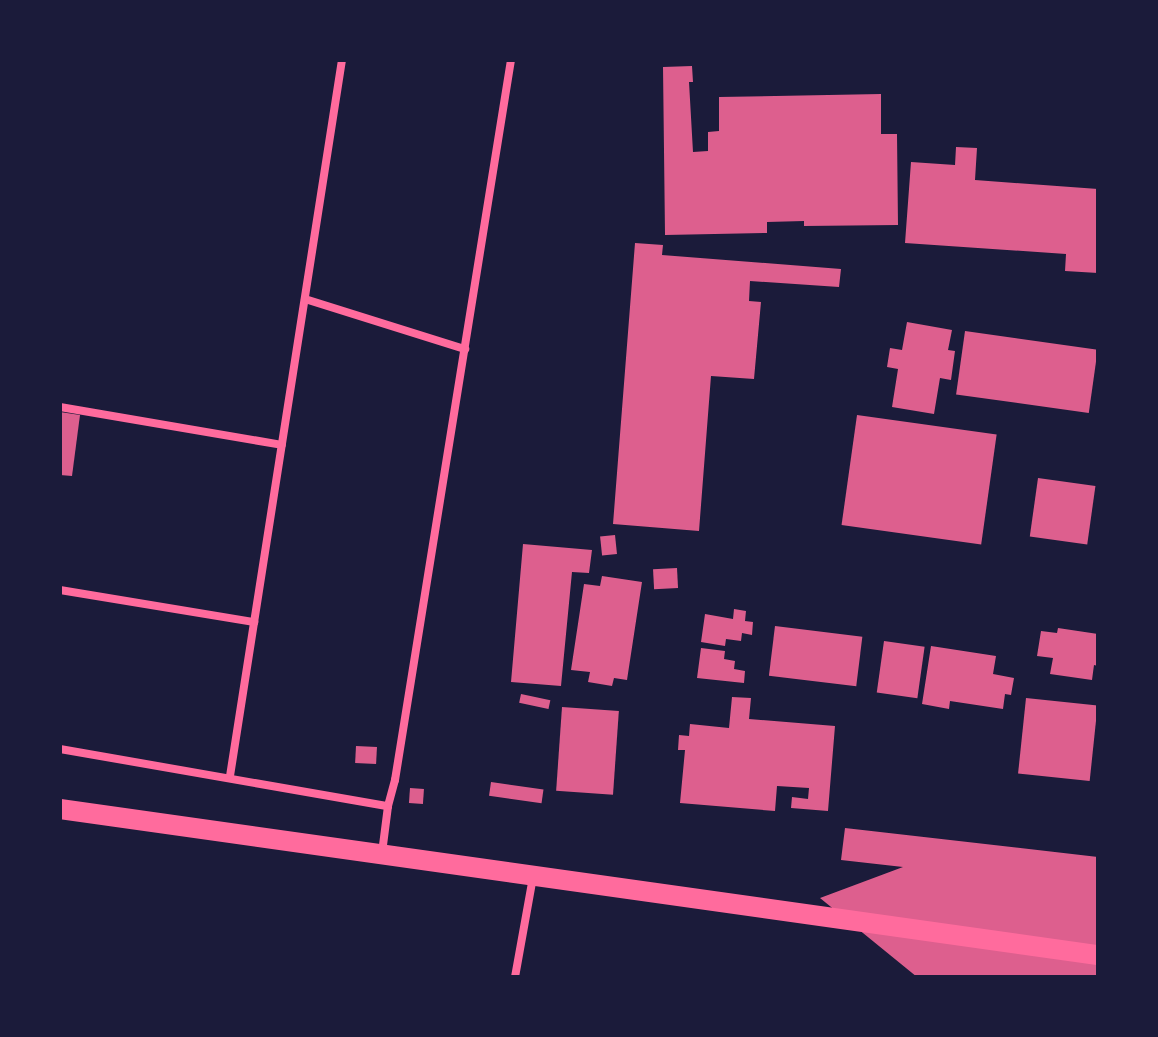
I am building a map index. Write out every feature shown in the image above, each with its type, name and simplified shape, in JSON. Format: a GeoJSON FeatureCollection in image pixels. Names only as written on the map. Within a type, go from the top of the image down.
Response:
{"type":"FeatureCollection","features":[{"type":"Feature","properties":{"kind":"main road"},"geometry":{"type":"LineString","coordinates":[[60,809],[1098,955]]}},
{"type":"Feature","properties":{"kind":"street"},"geometry":{"type":"LineString","coordinates":[[230,776],[342,60]]}},
{"type":"Feature","properties":{"kind":"street"},"geometry":{"type":"LineString","coordinates":[[382,855],[511,60]]}},
{"type":"Feature","properties":{"kind":"street"},"geometry":{"type":"LineString","coordinates":[[305,299],[465,349]]}},
{"type":"Feature","properties":{"kind":"street"},"geometry":{"type":"LineString","coordinates":[[60,407],[282,445]]}},
{"type":"Feature","properties":{"kind":"street"},"geometry":{"type":"LineString","coordinates":[[60,590],[254,622]]}},
{"type":"Feature","properties":{"kind":"street"},"geometry":{"type":"LineString","coordinates":[[60,749],[230,776],[388,806]]}},
{"type":"Feature","properties":{"kind":"street"},"geometry":{"type":"LineString","coordinates":[[515,977],[533,877]]}},
{"type":"Feature","properties":{"kind":"building"},"geometry":{"type":"Polygon","coordinates":[[[692,66],[693,82],[689,82],[693,152],[708,151],[708,132],[719,131],[719,97],[881,94],[881,134],[897,134],[898,225],[804,226],[804,221],[767,222],[767,233],[665,235],[663,67],[692,66]]]}},
{"type":"Feature","properties":{"kind":"building"},"geometry":{"type":"Polygon","coordinates":[[[956,147],[977,148],[975,180],[1098,189],[1098,273],[1065,271],[1066,254],[905,243],[911,162],[955,165],[956,147]]]}},
{"type":"Feature","properties":{"kind":"building"},"geometry":{"type":"Polygon","coordinates":[[[635,243],[663,245],[662,255],[841,269],[839,287],[750,281],[749,301],[761,302],[754,379],[711,376],[699,531],[613,524],[635,243]]]}},
{"type":"Feature","properties":{"kind":"building"},"geometry":{"type":"Polygon","coordinates":[[[907,322],[952,330],[948,350],[955,351],[951,380],[940,378],[934,414],[892,407],[898,369],[887,367],[890,348],[902,350],[907,322]]]}},
{"type":"Feature","properties":{"kind":"building"},"geometry":{"type":"Polygon","coordinates":[[[965,331],[1098,350],[1089,413],[956,394],[965,331]]]}},
{"type":"Feature","properties":{"kind":"building"},"geometry":{"type":"Polygon","coordinates":[[[60,412],[80,415],[72,476],[60,475],[60,412]]]}},
{"type":"Feature","properties":{"kind":"building"},"geometry":{"type":"Polygon","coordinates":[[[857,415],[997,435],[981,545],[842,525],[857,415]]]}},
{"type":"Feature","properties":{"kind":"building"},"geometry":{"type":"Polygon","coordinates":[[[1038,478],[1095,486],[1087,544],[1030,536],[1038,478]]]}},
{"type":"Feature","properties":{"kind":"building"},"geometry":{"type":"Polygon","coordinates":[[[615,535],[617,554],[602,555],[600,537],[615,535]]]}},
{"type":"Feature","properties":{"kind":"building"},"geometry":{"type":"Polygon","coordinates":[[[523,544],[592,550],[589,573],[572,572],[561,686],[511,682],[523,544]]]}},
{"type":"Feature","properties":{"kind":"building"},"geometry":{"type":"Polygon","coordinates":[[[677,568],[678,588],[654,589],[653,569],[677,568]]]}},
{"type":"Feature","properties":{"kind":"building"},"geometry":{"type":"Polygon","coordinates":[[[602,576],[642,582],[627,680],[614,678],[612,686],[588,682],[590,672],[571,670],[584,584],[600,586],[602,576]]]}},
{"type":"Feature","properties":{"kind":"building"},"geometry":{"type":"Polygon","coordinates":[[[734,609],[746,611],[745,621],[753,622],[752,635],[742,633],[741,641],[726,639],[725,646],[701,642],[705,614],[733,619],[734,609]]]}},
{"type":"Feature","properties":{"kind":"building"},"geometry":{"type":"Polygon","coordinates":[[[775,626],[862,637],[856,686],[769,676],[775,626]]]}},
{"type":"Feature","properties":{"kind":"building"},"geometry":{"type":"Polygon","coordinates":[[[1058,628],[1098,634],[1098,666],[1094,665],[1092,680],[1050,674],[1053,658],[1037,656],[1041,631],[1057,633],[1058,628]]]}},
{"type":"Feature","properties":{"kind":"building"},"geometry":{"type":"Polygon","coordinates":[[[884,641],[925,647],[917,698],[877,692],[884,641]]]}},
{"type":"Feature","properties":{"kind":"building"},"geometry":{"type":"Polygon","coordinates":[[[931,646],[996,656],[993,674],[1014,678],[1011,695],[1005,694],[1003,709],[950,701],[949,709],[922,704],[931,646]]]}},
{"type":"Feature","properties":{"kind":"building"},"geometry":{"type":"Polygon","coordinates":[[[701,648],[725,651],[724,659],[735,661],[734,669],[745,671],[744,683],[697,678],[701,648]]]}},
{"type":"Feature","properties":{"kind":"building"},"geometry":{"type":"Polygon","coordinates":[[[521,694],[550,700],[548,709],[519,703],[521,694]]]}},
{"type":"Feature","properties":{"kind":"building"},"geometry":{"type":"Polygon","coordinates":[[[732,697],[751,698],[749,719],[835,726],[828,811],[791,808],[792,797],[808,799],[809,788],[777,786],[775,811],[680,803],[685,750],[678,750],[679,735],[689,736],[690,724],[729,728],[732,697]]]}},
{"type":"Feature","properties":{"kind":"building"},"geometry":{"type":"Polygon","coordinates":[[[1026,698],[1098,706],[1090,781],[1018,774],[1026,698]]]}},
{"type":"Feature","properties":{"kind":"building"},"geometry":{"type":"Polygon","coordinates":[[[562,707],[619,711],[613,795],[556,791],[562,707]]]}},
{"type":"Feature","properties":{"kind":"building"},"geometry":{"type":"Polygon","coordinates":[[[356,746],[377,747],[376,764],[355,763],[356,746]]]}},
{"type":"Feature","properties":{"kind":"building"},"geometry":{"type":"Polygon","coordinates":[[[491,782],[543,789],[542,803],[489,796],[491,782]]]}},
{"type":"Feature","properties":{"kind":"building"},"geometry":{"type":"Polygon","coordinates":[[[410,788],[424,789],[423,804],[409,803],[410,788]]]}},
{"type":"Feature","properties":{"kind":"building"},"geometry":{"type":"Polygon","coordinates":[[[845,828],[1098,857],[1098,977],[917,977],[820,898],[903,867],[841,860],[845,828]]]}}]}
